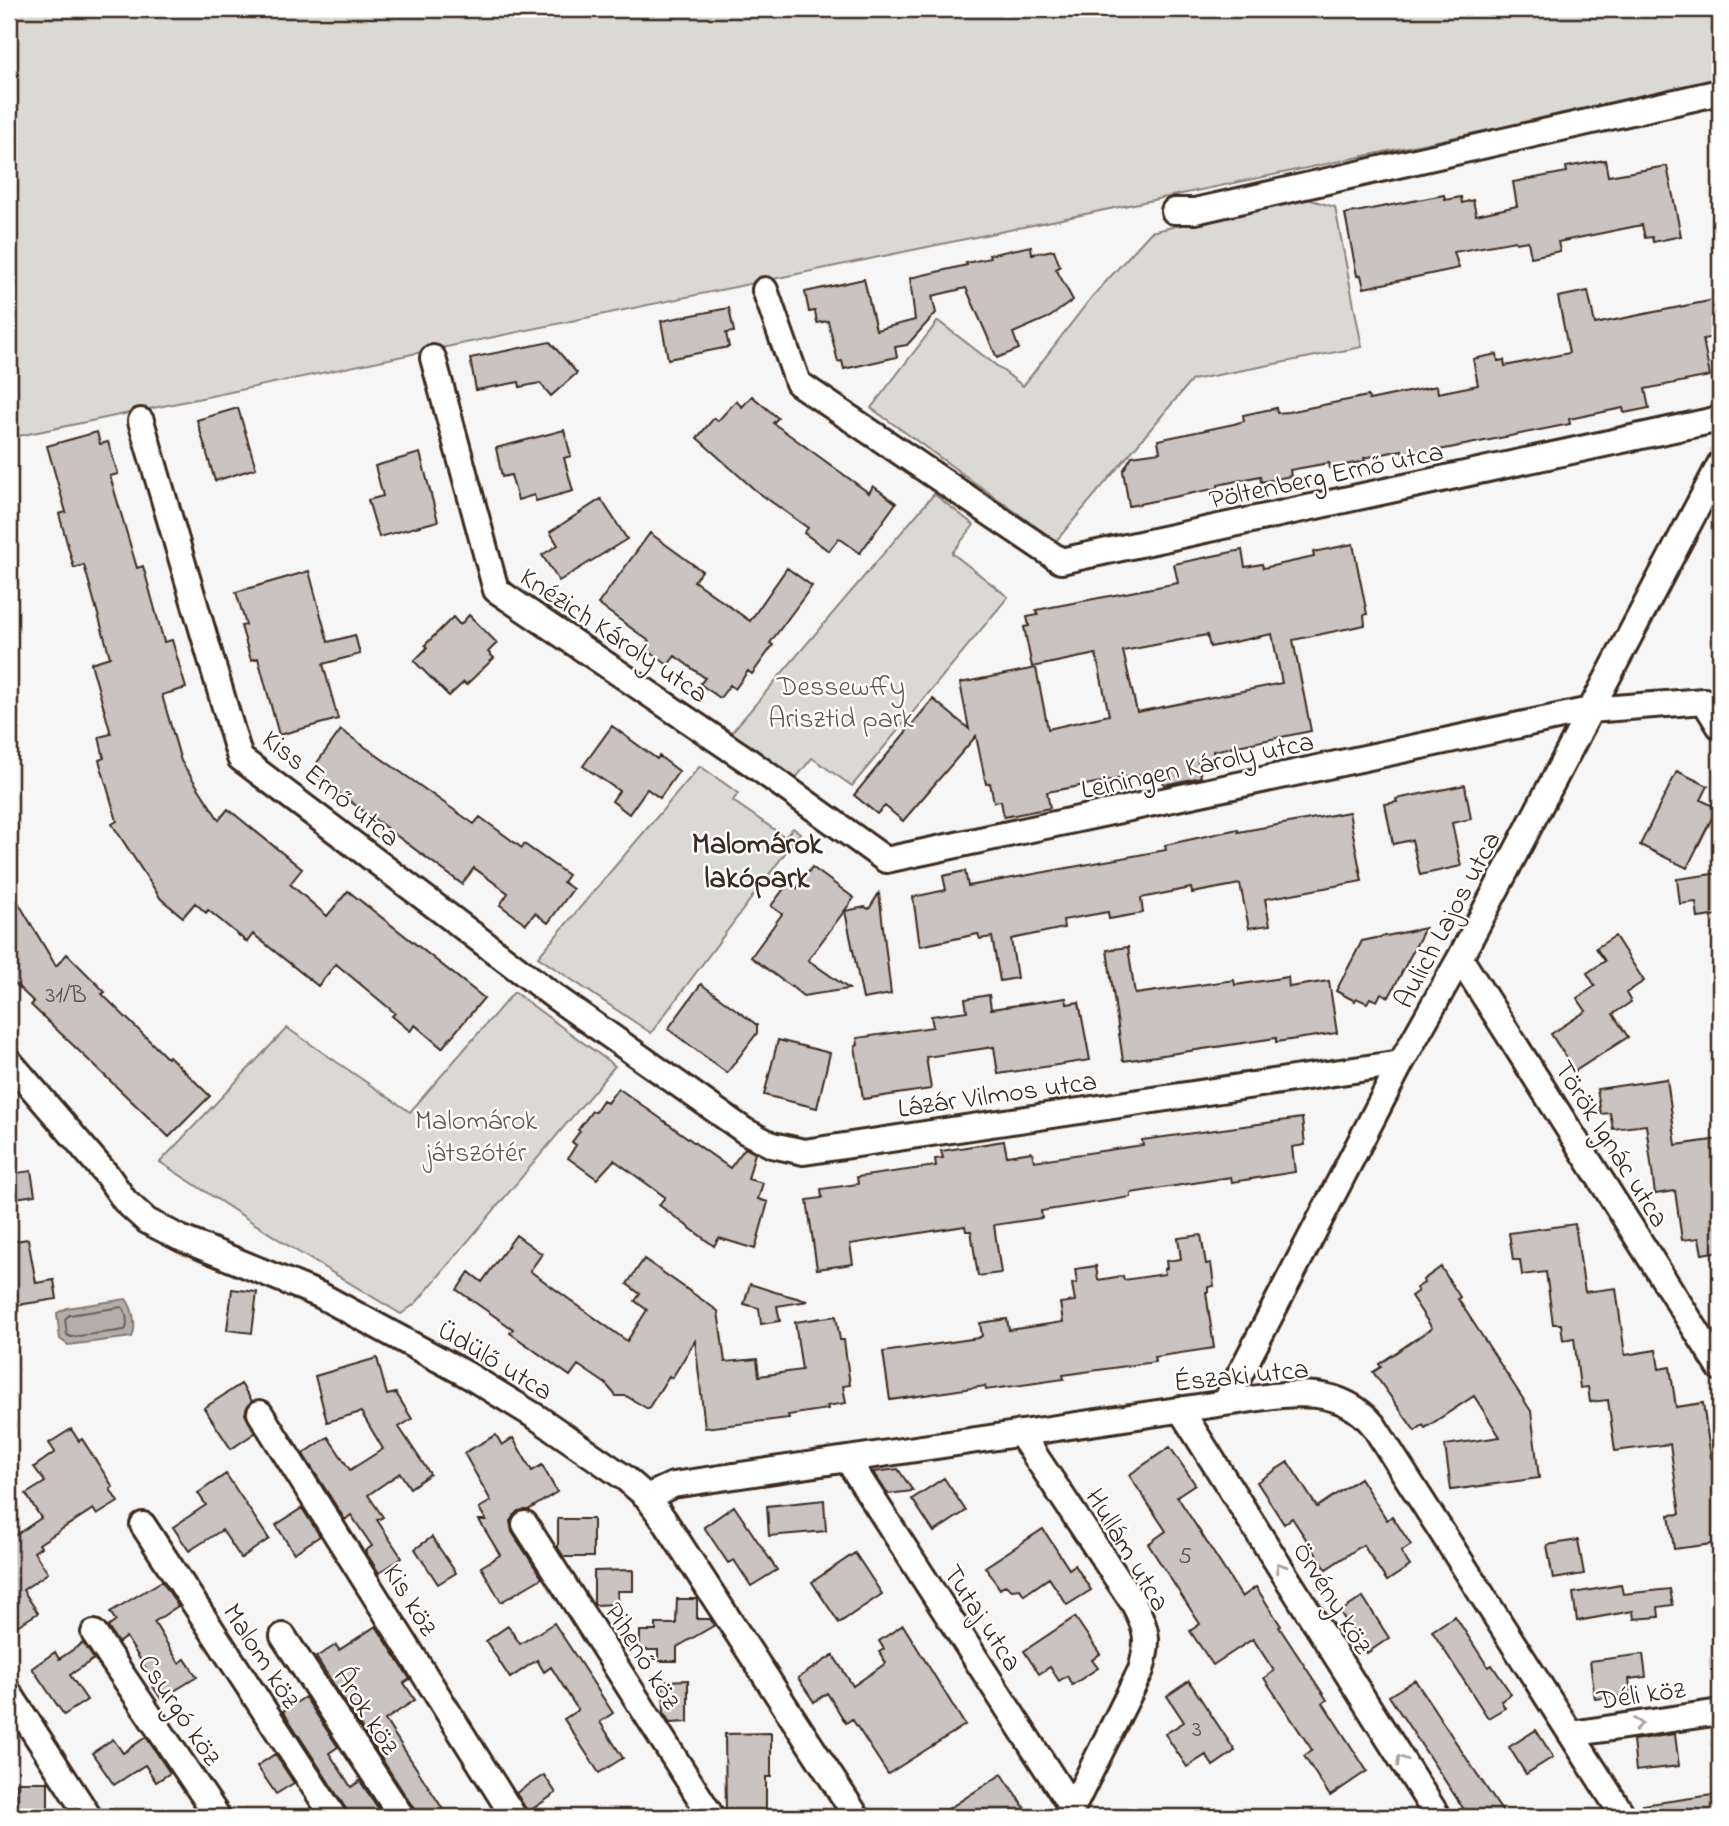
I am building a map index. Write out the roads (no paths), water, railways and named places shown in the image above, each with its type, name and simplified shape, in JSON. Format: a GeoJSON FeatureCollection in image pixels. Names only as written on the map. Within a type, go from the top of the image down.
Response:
{"type":"FeatureCollection","features":[{"type":"Feature","properties":{"kind":"street"},"geometry":{"type":"LineString","coordinates":[[1174,211],[1195,211],[1720,92]]}},
{"type":"Feature","properties":{"kind":"street","name":"Pöltenberg Ernő utca"},"geometry":{"type":"LineString","coordinates":[[765,290],[798,383],[1062,561],[1720,419]]}},
{"type":"Feature","properties":{"kind":"street","name":"Knézich Károly utca"},"geometry":{"type":"LineString","coordinates":[[433,358],[496,590],[747,760],[827,818]]}},
{"type":"Feature","properties":{"kind":"street","name":"Kiss Ernő utca"},"geometry":{"type":"LineString","coordinates":[[141,421],[240,758],[555,997],[629,1049]]}},
{"type":"Feature","properties":{"kind":"street","name":"Aulich Lajos utca"},"geometry":{"type":"LineString","coordinates":[[1225,1403],[1401,1063],[1460,958],[1720,464]]}},
{"type":"Feature","properties":{"kind":"street","name":"Leiningen Károly utca"},"geometry":{"type":"LineString","coordinates":[[827,818],[886,860],[1590,710],[1704,701],[1720,727]]}},
{"type":"Feature","properties":{"kind":"street","name":"Török Ignác utca"},"geometry":{"type":"LineString","coordinates":[[1460,958],[1718,1364]]}},
{"type":"Feature","properties":{"kind":"street","name":"Lázár Vilmos utca"},"geometry":{"type":"LineString","coordinates":[[629,1049],[745,1131],[772,1145],[804,1152],[1401,1063]]}},
{"type":"Feature","properties":{"kind":"street","name":"Üdülő utca"},"geometry":{"type":"LineString","coordinates":[[9,1061],[107,1175],[125,1202],[147,1221],[180,1238],[320,1294],[466,1374],[538,1418],[614,1470],[646,1497],[664,1520],[858,1817]]}},
{"type":"Feature","properties":{"kind":"street","name":"Északi utca"},"geometry":{"type":"LineString","coordinates":[[646,1497],[673,1485],[1180,1409],[1293,1394],[1321,1394],[1346,1401],[1363,1411],[1374,1426],[1624,1817]]}},
{"type":"Feature","properties":{"kind":"street","name":"Örvény köz"},"geometry":{"type":"LineString","coordinates":[[1180,1409],[1438,1817]]}},
{"type":"Feature","properties":{"kind":"street","name":"Kis köz"},"geometry":{"type":"LineString","coordinates":[[260,1413],[514,1817]]}},
{"type":"Feature","properties":{"kind":"street","name":"Hullám utca"},"geometry":{"type":"LineString","coordinates":[[1020,1433],[1134,1604],[1145,1624],[1148,1645],[1141,1670],[1070,1813]]}},
{"type":"Feature","properties":{"kind":"street","name":"Tutaj utca"},"geometry":{"type":"LineString","coordinates":[[847,1459],[1070,1813]]}},
{"type":"Feature","properties":{"kind":"street","name":"Pihenő köz"},"geometry":{"type":"LineString","coordinates":[[525,1524],[712,1817]]}},
{"type":"Feature","properties":{"kind":"street","name":"Malom köz"},"geometry":{"type":"LineString","coordinates":[[143,1525],[334,1817]]}},
{"type":"Feature","properties":{"kind":"street","name":"Csurgó köz"},"geometry":{"type":"LineString","coordinates":[[94,1633],[218,1817]]}},
{"type":"Feature","properties":{"kind":"street","name":"Árok köz"},"geometry":{"type":"LineString","coordinates":[[283,1636],[402,1817]]}},
{"type":"Feature","properties":{"kind":"street"},"geometry":{"type":"LineString","coordinates":[[12,1704],[89,1817]]}},
{"type":"Feature","properties":{"kind":"street","name":"Déli köz"},"geometry":{"type":"LineString","coordinates":[[1570,1734],[1720,1712]]}},
{"type":"Feature","properties":{"kind":"water"},"geometry":{"type":"Polygon","coordinates":[[[126,1299],[134,1317],[132,1337],[68,1345],[60,1339],[57,1313],[67,1308],[126,1299]]]}},
{"type":"Feature","properties":{"kind":"district","name":"Malomárok lakópark"},"geometry":{"type":"Point","coordinates":[757,860]}},
{"type":"Feature","properties":{"kind":"park label","name":"Dessewffy Arisztid park"},"geometry":{"type":"Point","coordinates":[841,701]}},
{"type":"Feature","properties":{"kind":"park label","name":"Malomárok játszótér"},"geometry":{"type":"Point","coordinates":[476,1135]}}]}
